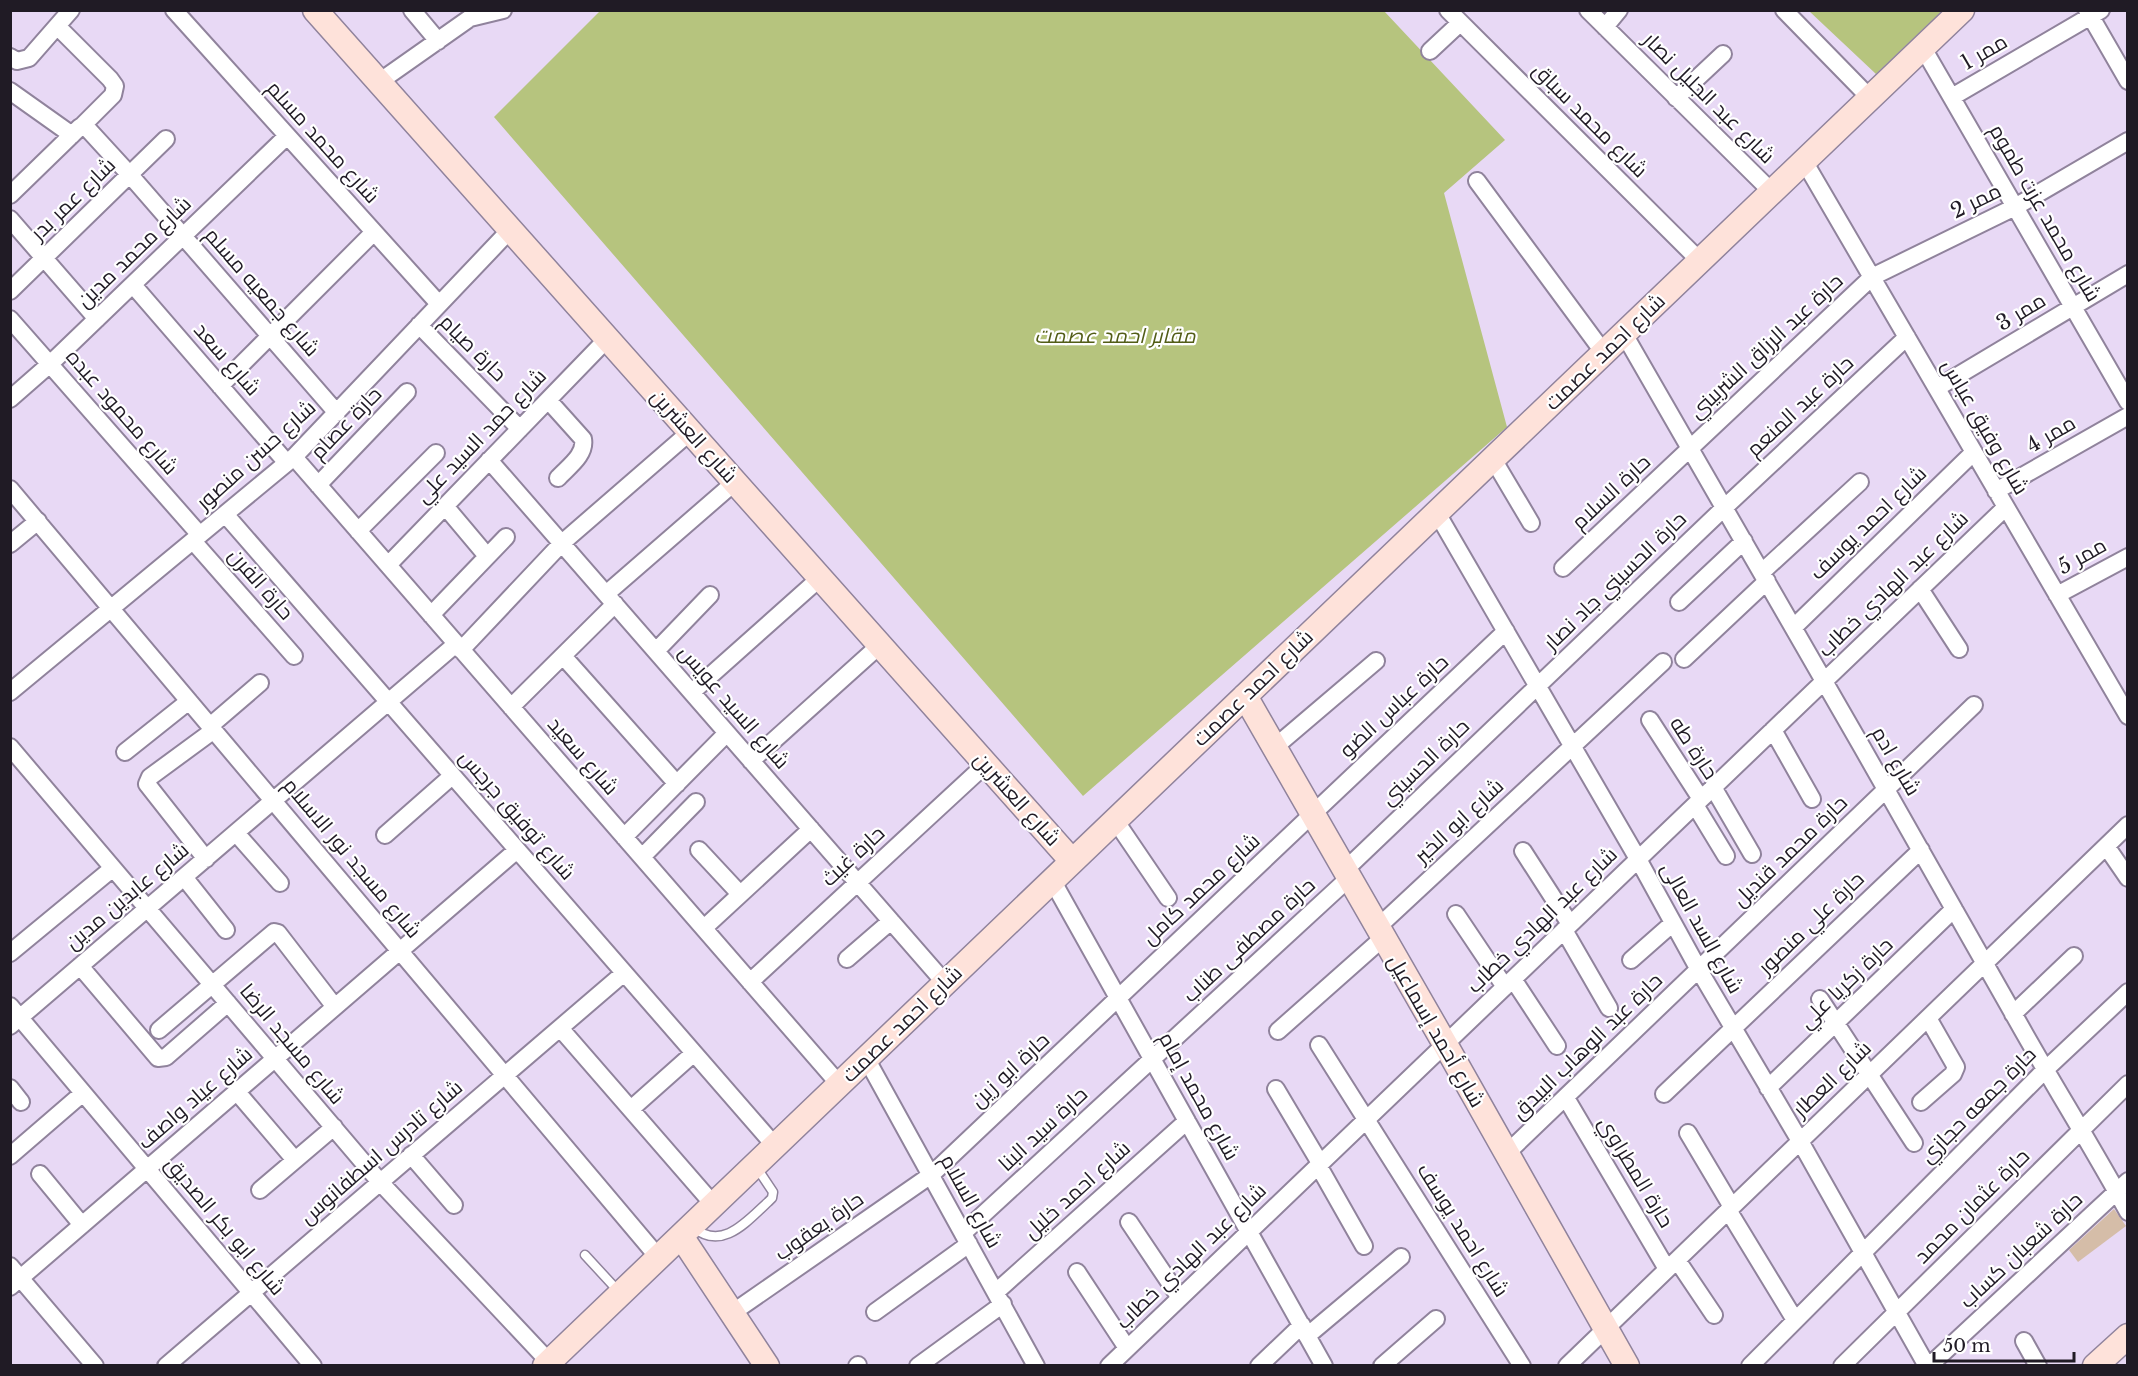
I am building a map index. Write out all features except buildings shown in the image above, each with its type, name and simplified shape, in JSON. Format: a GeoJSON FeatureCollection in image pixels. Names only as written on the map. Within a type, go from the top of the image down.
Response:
{"type":"FeatureCollection","features":[{"type":"Feature","properties":{"kind":"main road","name":"شارع العشرين"},"geometry":{"type":"LineString","coordinates":[[315,10],[1072,861]]}},
{"type":"Feature","properties":{"kind":"main road","name":"شارع احمد عصمت"},"geometry":{"type":"LineString","coordinates":[[549,1364],[620,1293],[1960,11]]}},
{"type":"Feature","properties":{"kind":"main road","name":"شارع أحمد إسماعيل"},"geometry":{"type":"LineString","coordinates":[[1245,696],[1627,1365]]}},
{"type":"Feature","properties":{"kind":"main road"},"geometry":{"type":"LineString","coordinates":[[686,1231],[732,1313],[767,1365]]}},
{"type":"Feature","properties":{"kind":"main road"},"geometry":{"type":"LineString","coordinates":[[2095,1365],[2126,1343]]}},
{"type":"Feature","properties":{"kind":"street"},"geometry":{"type":"LineString","coordinates":[[10,57],[17,61],[29,58],[71,10]]}},
{"type":"Feature","properties":{"kind":"street","name":"شارع محمد مسلم"},"geometry":{"type":"LineString","coordinates":[[174,10],[439,304]]}},
{"type":"Feature","properties":{"kind":"street"},"geometry":{"type":"LineString","coordinates":[[412,10],[438,40]]}},
{"type":"Feature","properties":{"kind":"street","name":"شارع محمد سباق"},"geometry":{"type":"LineString","coordinates":[[1448,10],[1700,261]]}},
{"type":"Feature","properties":{"kind":"street","name":"شارع عبد الجليل نصار"},"geometry":{"type":"LineString","coordinates":[[1588,10],[1772,192]]}},
{"type":"Feature","properties":{"kind":"street"},"geometry":{"type":"LineString","coordinates":[[1605,27],[1619,10]]}},
{"type":"Feature","properties":{"kind":"street"},"geometry":{"type":"LineString","coordinates":[[1784,10],[1870,98]]}},
{"type":"Feature","properties":{"kind":"street"},"geometry":{"type":"LineString","coordinates":[[379,82],[470,18],[493,11]]}},
{"type":"Feature","properties":{"kind":"street"},"geometry":{"type":"LineString","coordinates":[[2093,12],[2127,81]]}},
{"type":"Feature","properties":{"kind":"street","name":"ممر 1"},"geometry":{"type":"LineString","coordinates":[[1952,97],[2093,12]]}},
{"type":"Feature","properties":{"kind":"street"},"geometry":{"type":"LineString","coordinates":[[1430,51],[1460,23]]}},
{"type":"Feature","properties":{"kind":"street"},"geometry":{"type":"LineString","coordinates":[[10,195],[113,95],[115,86],[110,79],[57,26]]}},
{"type":"Feature","properties":{"kind":"street","name":"شارع محمد عزت طموم"},"geometry":{"type":"LineString","coordinates":[[1923,48],[2127,402]]}},
{"type":"Feature","properties":{"kind":"street"},"geometry":{"type":"LineString","coordinates":[[1676,98],[1723,54]]}},
{"type":"Feature","properties":{"kind":"street","name":"شارع جمعيه مسلم"},"geometry":{"type":"LineString","coordinates":[[10,91],[77,131],[86,127],[337,413]]}},
{"type":"Feature","properties":{"kind":"street","name":"شارع محمد مدين"},"geometry":{"type":"LineString","coordinates":[[10,399],[133,285],[286,136]]}},
{"type":"Feature","properties":{"kind":"street","name":"شارع عمر بدر"},"geometry":{"type":"LineString","coordinates":[[10,291],[166,139]]}},
{"type":"Feature","properties":{"kind":"street","name":"ممر 2"},"geometry":{"type":"LineString","coordinates":[[1872,277],[2015,207],[2127,141]]}},
{"type":"Feature","properties":{"kind":"street","name":"شارع وفيق عباس"},"geometry":{"type":"LineString","coordinates":[[1804,161],[2057,595],[2125,706]]}},
{"type":"Feature","properties":{"kind":"street"},"geometry":{"type":"LineString","coordinates":[[1477,181],[1604,353]]}},
{"type":"Feature","properties":{"kind":"street"},"geometry":{"type":"LineString","coordinates":[[10,219],[97,319]]}},
{"type":"Feature","properties":{"kind":"street","name":"شارع حسن منصور"},"geometry":{"type":"LineString","coordinates":[[10,692],[290,460],[510,230]]}},
{"type":"Feature","properties":{"kind":"street"},"geometry":{"type":"LineString","coordinates":[[220,386],[374,232]]}},
{"type":"Feature","properties":{"kind":"street","name":"ممر 3"},"geometry":{"type":"LineString","coordinates":[[1937,388],[2127,274]]}},
{"type":"Feature","properties":{"kind":"street","name":"حارة عبد الرزاق الشربيني"},"geometry":{"type":"LineString","coordinates":[[1691,448],[1872,277]]}},
{"type":"Feature","properties":{"kind":"street","name":"شارع سعد"},"geometry":{"type":"LineString","coordinates":[[133,285],[220,386],[290,460]]}},
{"type":"Feature","properties":{"kind":"street","name":"شارع محمود عبده"},"geometry":{"type":"LineString","coordinates":[[10,319],[197,538]]}},
{"type":"Feature","properties":{"kind":"street","name":"حارة صيام"},"geometry":{"type":"LineString","coordinates":[[419,326],[520,429]]}},
{"type":"Feature","properties":{"kind":"street","name":"شارع ادم"},"geometry":{"type":"LineString","coordinates":[[1624,334],[1825,680],[2080,1131],[2122,1187],[2127,1212]]}},
{"type":"Feature","properties":{"kind":"street","name":"حارة عبد المنعم"},"geometry":{"type":"LineString","coordinates":[[1725,507],[1907,337]]}},
{"type":"Feature","properties":{"kind":"street","name":"شارع حمد السيد علي"},"geometry":{"type":"LineString","coordinates":[[388,565],[607,339]]}},
{"type":"Feature","properties":{"kind":"street","name":"حارة عصام"},"geometry":{"type":"LineString","coordinates":[[318,485],[407,392]]}},
{"type":"Feature","properties":{"kind":"street"},"geometry":{"type":"LineString","coordinates":[[548,400],[584,439],[582,453],[558,478]]}},
{"type":"Feature","properties":{"kind":"street","name":"ممر 4"},"geometry":{"type":"LineString","coordinates":[[1996,491],[2127,416]]}},
{"type":"Feature","properties":{"kind":"street","name":"شارع عابدين مدين"},"geometry":{"type":"LineString","coordinates":[[14,1017],[80,966],[388,702],[459,647],[562,543],[690,432]]}},
{"type":"Feature","properties":{"kind":"street","name":"حارة السلام"},"geometry":{"type":"LineString","coordinates":[[1563,568],[1691,448]]}},
{"type":"Feature","properties":{"kind":"street","name":"شارع احمد يوسف"},"geometry":{"type":"LineString","coordinates":[[1794,627],[1974,452]]}},
{"type":"Feature","properties":{"kind":"street"},"geometry":{"type":"LineString","coordinates":[[358,531],[436,453]]}},
{"type":"Feature","properties":{"kind":"street"},"geometry":{"type":"LineString","coordinates":[[1493,459],[1531,523]]}},
{"type":"Feature","properties":{"kind":"street","name":"شارع سعيد"},"geometry":{"type":"LineString","coordinates":[[290,460],[318,485],[839,1084]]}},
{"type":"Feature","properties":{"kind":"street","name":"شارع السيد عويس"},"geometry":{"type":"LineString","coordinates":[[489,460],[945,983]]}},
{"type":"Feature","properties":{"kind":"street"},"geometry":{"type":"LineString","coordinates":[[511,708],[563,656],[610,599],[735,482]]}},
{"type":"Feature","properties":{"kind":"street"},"geometry":{"type":"LineString","coordinates":[[1684,659],[1860,482]]}},
{"type":"Feature","properties":{"kind":"street","name":"شارع مسجد نور الاسلام"},"geometry":{"type":"LineString","coordinates":[[10,489],[658,1257]]}},
{"type":"Feature","properties":{"kind":"street"},"geometry":{"type":"LineString","coordinates":[[445,506],[487,556]]}},
{"type":"Feature","properties":{"kind":"street","name":"حارة الحسيني جاد نصار"},"geometry":{"type":"LineString","coordinates":[[1536,687],[1725,507]]}},
{"type":"Feature","properties":{"kind":"street","name":"شارع عبد الهادي خطاب"},"geometry":{"type":"LineString","coordinates":[[1109,1365],[2006,507]]}},
{"type":"Feature","properties":{"kind":"street","name":"شارع السد العالى"},"geometry":{"type":"LineString","coordinates":[[1437,513],[1928,1365]]}},
{"type":"Feature","properties":{"kind":"street","name":"شارع توفيق جرجس"},"geometry":{"type":"LineString","coordinates":[[225,514],[775,1146]]}},
{"type":"Feature","properties":{"kind":"street"},"geometry":{"type":"LineString","coordinates":[[10,544],[38,521]]}},
{"type":"Feature","properties":{"kind":"street"},"geometry":{"type":"LineString","coordinates":[[431,615],[506,537]]}},
{"type":"Feature","properties":{"kind":"street","name":"حارة الفرن"},"geometry":{"type":"LineString","coordinates":[[197,538],[294,657]]}},
{"type":"Feature","properties":{"kind":"street"},"geometry":{"type":"LineString","coordinates":[[1679,602],[1744,541]]}},
{"type":"Feature","properties":{"kind":"street","name":"ممر 5"},"geometry":{"type":"LineString","coordinates":[[2057,595],[2127,557]]}},
{"type":"Feature","properties":{"kind":"street"},"geometry":{"type":"LineString","coordinates":[[692,692],[820,578]]}},
{"type":"Feature","properties":{"kind":"street"},"geometry":{"type":"LineString","coordinates":[[1920,589],[1959,649]]}},
{"type":"Feature","properties":{"kind":"street"},"geometry":{"type":"LineString","coordinates":[[656,651],[710,595]]}},
{"type":"Feature","properties":{"kind":"street","name":"حارة عباس الضو"},"geometry":{"type":"LineString","coordinates":[[1313,813],[1506,631]]}},
{"type":"Feature","properties":{"kind":"street"},"geometry":{"type":"LineString","coordinates":[[751,761],[880,645]]}},
{"type":"Feature","properties":{"kind":"street"},"geometry":{"type":"LineString","coordinates":[[563,656],[677,784]]}},
{"type":"Feature","properties":{"kind":"street"},"geometry":{"type":"LineString","coordinates":[[1275,747],[1376,661]]}},
{"type":"Feature","properties":{"kind":"street","name":"شارع ابو الخير"},"geometry":{"type":"LineString","coordinates":[[1278,1031],[1663,662]]}},
{"type":"Feature","properties":{"kind":"street"},"geometry":{"type":"LineString","coordinates":[[206,859],[147,784],[150,777],[212,728],[260,683]]}},
{"type":"Feature","properties":{"kind":"street","name":"حارة الحسيني"},"geometry":{"type":"LineString","coordinates":[[1347,874],[1536,687]]}},
{"type":"Feature","properties":{"kind":"street"},"geometry":{"type":"LineString","coordinates":[[125,752],[189,701]]}},
{"type":"Feature","properties":{"kind":"street","name":"حارة محمد قنديل"},"geometry":{"type":"LineString","coordinates":[[1699,970],[1974,705]]}},
{"type":"Feature","properties":{"kind":"street","name":"حارة طه"},"geometry":{"type":"LineString","coordinates":[[1650,720],[1703,797]]}},
{"type":"Feature","properties":{"kind":"street"},"geometry":{"type":"LineString","coordinates":[[1773,730],[1812,800]]}},
{"type":"Feature","properties":{"kind":"street"},"geometry":{"type":"LineString","coordinates":[[624,837],[727,733]]}},
{"type":"Feature","properties":{"kind":"street","name":"شارع مسجد الرضا"},"geometry":{"type":"LineString","coordinates":[[10,747],[380,1182],[549,1364]]}},
{"type":"Feature","properties":{"kind":"street","name":"حارة غيث"},"geometry":{"type":"LineString","coordinates":[[750,982],[986,764]]}},
{"type":"Feature","properties":{"kind":"street"},"geometry":{"type":"LineString","coordinates":[[385,835],[452,776]]}},
{"type":"Feature","properties":{"kind":"street"},"geometry":{"type":"LineString","coordinates":[[1703,797],[1752,854]]}},
{"type":"Feature","properties":{"kind":"street"},"geometry":{"type":"LineString","coordinates":[[1703,797],[1726,856]]}},
{"type":"Feature","properties":{"kind":"street"},"geometry":{"type":"LineString","coordinates":[[642,857],[696,802]]}},
{"type":"Feature","properties":{"kind":"street","name":"شارع محمد كامل"},"geometry":{"type":"LineString","coordinates":[[1119,997],[1313,813]]}},
{"type":"Feature","properties":{"kind":"street"},"geometry":{"type":"LineString","coordinates":[[1115,820],[1168,898]]}},
{"type":"Feature","properties":{"kind":"street","name":"شارع العطار"},"geometry":{"type":"LineString","coordinates":[[1567,1365],[2127,825]]}},
{"type":"Feature","properties":{"kind":"street"},"geometry":{"type":"LineString","coordinates":[[704,928],[811,829]]}},
{"type":"Feature","properties":{"kind":"street"},"geometry":{"type":"LineString","coordinates":[[236,833],[280,883]]}},
{"type":"Feature","properties":{"kind":"street"},"geometry":{"type":"LineString","coordinates":[[2106,846],[2127,878]]}},
{"type":"Feature","properties":{"kind":"street","name":"شارع عياد واصف"},"geometry":{"type":"LineString","coordinates":[[14,1277],[82,1225],[148,1169],[517,850]]}},
{"type":"Feature","properties":{"kind":"street"},"geometry":{"type":"LineString","coordinates":[[699,850],[740,894]]}},
{"type":"Feature","properties":{"kind":"street","name":"حارة علي منصور"},"geometry":{"type":"LineString","coordinates":[[1664,1094],[1921,850]]}},
{"type":"Feature","properties":{"kind":"street"},"geometry":{"type":"LineString","coordinates":[[1523,851],[1567,927],[1609,1008]]}},
{"type":"Feature","properties":{"kind":"street"},"geometry":{"type":"LineString","coordinates":[[10,953],[113,868]]}},
{"type":"Feature","properties":{"kind":"street","name":"حارة مصطفى طناب"},"geometry":{"type":"LineString","coordinates":[[1153,1059],[1347,874]]}},
{"type":"Feature","properties":{"kind":"street"},"geometry":{"type":"LineString","coordinates":[[184,877],[226,930]]}},
{"type":"Feature","properties":{"kind":"street","name":"شارع محمد إمام"},"geometry":{"type":"LineString","coordinates":[[1052,880],[1324,1365]]}},
{"type":"Feature","properties":{"kind":"street","name":"حارة زكريا علي"},"geometry":{"type":"LineString","coordinates":[[1768,1088],[1954,909]]}},
{"type":"Feature","properties":{"kind":"street"},"geometry":{"type":"LineString","coordinates":[[1456,914],[1557,1046]]}},
{"type":"Feature","properties":{"kind":"street"},"geometry":{"type":"LineString","coordinates":[[847,959],[891,921]]}},
{"type":"Feature","properties":{"kind":"street"},"geometry":{"type":"LineString","coordinates":[[1631,960],[1673,923]]}},
{"type":"Feature","properties":{"kind":"street"},"geometry":{"type":"LineString","coordinates":[[159,1030],[270,934],[276,932],[335,1007]]}},
{"type":"Feature","properties":{"kind":"street"},"geometry":{"type":"LineString","coordinates":[[2013,1014],[2074,956]]}},
{"type":"Feature","properties":{"kind":"street"},"geometry":{"type":"LineString","coordinates":[[80,966],[158,1058],[166,1057],[228,1004]]}},
{"type":"Feature","properties":{"kind":"street","name":"حارة عبد الوهاب البيدق"},"geometry":{"type":"LineString","coordinates":[[1506,1154],[1699,970]]}},
{"type":"Feature","properties":{"kind":"street","name":"شارع تادرس اسطفانوس"},"geometry":{"type":"LineString","coordinates":[[166,1365],[624,973]]}},
{"type":"Feature","properties":{"kind":"street","name":"حارة جمعه حجازي"},"geometry":{"type":"LineString","coordinates":[[1750,1365],[2045,1070],[2127,992]]}},
{"type":"Feature","properties":{"kind":"street","name":"حارة ابو زين"},"geometry":{"type":"LineString","coordinates":[[931,1175],[1119,997]]}},
{"type":"Feature","properties":{"kind":"street"},"geometry":{"type":"LineString","coordinates":[[1820,999],[1914,1143]]}},
{"type":"Feature","properties":{"kind":"street","name":"شارع ابو بكر الصديق"},"geometry":{"type":"LineString","coordinates":[[14,1017],[83,1093],[313,1365]]}},
{"type":"Feature","properties":{"kind":"street"},"geometry":{"type":"LineString","coordinates":[[1921,1102],[1953,1074],[1956,1067],[1928,1018]]}},
{"type":"Feature","properties":{"kind":"street"},"geometry":{"type":"LineString","coordinates":[[560,1028],[713,1204]]}},
{"type":"Feature","properties":{"kind":"street","name":"شارع احمد يوسف"},"geometry":{"type":"LineString","coordinates":[[1319,1045],[1522,1365]]}},
{"type":"Feature","properties":{"kind":"street"},"geometry":{"type":"LineString","coordinates":[[631,1109],[694,1053]]}},
{"type":"Feature","properties":{"kind":"street","name":"شارع السلام"},"geometry":{"type":"LineString","coordinates":[[866,1059],[1036,1365]]}},
{"type":"Feature","properties":{"kind":"street","name":"حارة سيد البنا"},"geometry":{"type":"LineString","coordinates":[[875,1312],[966,1238],[1153,1059]]}},
{"type":"Feature","properties":{"kind":"street","name":"حارة عثمان محمد"},"geometry":{"type":"LineString","coordinates":[[1842,1365],[2127,1084]]}},
{"type":"Feature","properties":{"kind":"street"},"geometry":{"type":"LineString","coordinates":[[1276,1089],[1364,1246]]}},
{"type":"Feature","properties":{"kind":"street"},"geometry":{"type":"LineString","coordinates":[[237,1092],[295,1160]]}},
{"type":"Feature","properties":{"kind":"street"},"geometry":{"type":"LineString","coordinates":[[10,1156],[83,1093]]}},
{"type":"Feature","properties":{"kind":"street","name":"حارة المطراوي"},"geometry":{"type":"LineString","coordinates":[[1566,1098],[1672,1264],[1714,1315]]}},
{"type":"Feature","properties":{"kind":"street","name":"شارع احمد خليل"},"geometry":{"type":"LineString","coordinates":[[918,1365],[999,1298],[1187,1121]]}},
{"type":"Feature","properties":{"kind":"street"},"geometry":{"type":"LineString","coordinates":[[260,1190],[334,1127]]}},
{"type":"Feature","properties":{"kind":"street"},"geometry":{"type":"LineString","coordinates":[[1688,1133],[1795,1320]]}},
{"type":"Feature","properties":{"kind":"street"},"geometry":{"type":"LineString","coordinates":[[411,1155],[454,1205]]}},
{"type":"Feature","properties":{"kind":"street"},"geometry":{"type":"LineString","coordinates":[[40,1174],[82,1225]]}},
{"type":"Feature","properties":{"kind":"street","name":"حارة يعقوب"},"geometry":{"type":"LineString","coordinates":[[732,1313],[931,1175]]}},
{"type":"Feature","properties":{"kind":"street","name":"حارة شعبان كساب"},"geometry":{"type":"LineString","coordinates":[[1928,1365],[2122,1187]]}},
{"type":"Feature","properties":{"kind":"street"},"geometry":{"type":"LineString","coordinates":[[1129,1222],[1180,1298]]}},
{"type":"Feature","properties":{"kind":"street"},"geometry":{"type":"LineString","coordinates":[[1258,1365],[1401,1257]]}},
{"type":"Feature","properties":{"kind":"street"},"geometry":{"type":"LineString","coordinates":[[1077,1272],[1127,1348]]}},
{"type":"Feature","properties":{"kind":"street"},"geometry":{"type":"LineString","coordinates":[[14,1277],[94,1365]]}},
{"type":"Feature","properties":{"kind":"street"},"geometry":{"type":"LineString","coordinates":[[1382,1365],[1437,1319]]}},
{"type":"Feature","properties":{"kind":"street"},"geometry":{"type":"LineString","coordinates":[[2024,1341],[2038,1365]]}},
{"type":"Feature","properties":{"kind":"lane"},"geometry":{"type":"LineString","coordinates":[[686,1231],[722,1237],[732,1233],[768,1202],[773,1192],[755,1165]]}},
{"type":"Feature","properties":{"kind":"lane"},"geometry":{"type":"LineString","coordinates":[[585,1255],[620,1293]]}},
{"type":"Feature","properties":{"kind":"green space","name":"مقابر احمد عصمت"},"geometry":{"type":"Polygon","coordinates":[[[600,11],[1384,11],[1505,140],[1444,193],[1507,427],[1083,796],[494,117],[600,11]]]}},
{"type":"Feature","properties":{"kind":"green space"},"geometry":{"type":"Polygon","coordinates":[[[1809,11],[1942,11],[1876,74],[1809,11]]]}}]}
